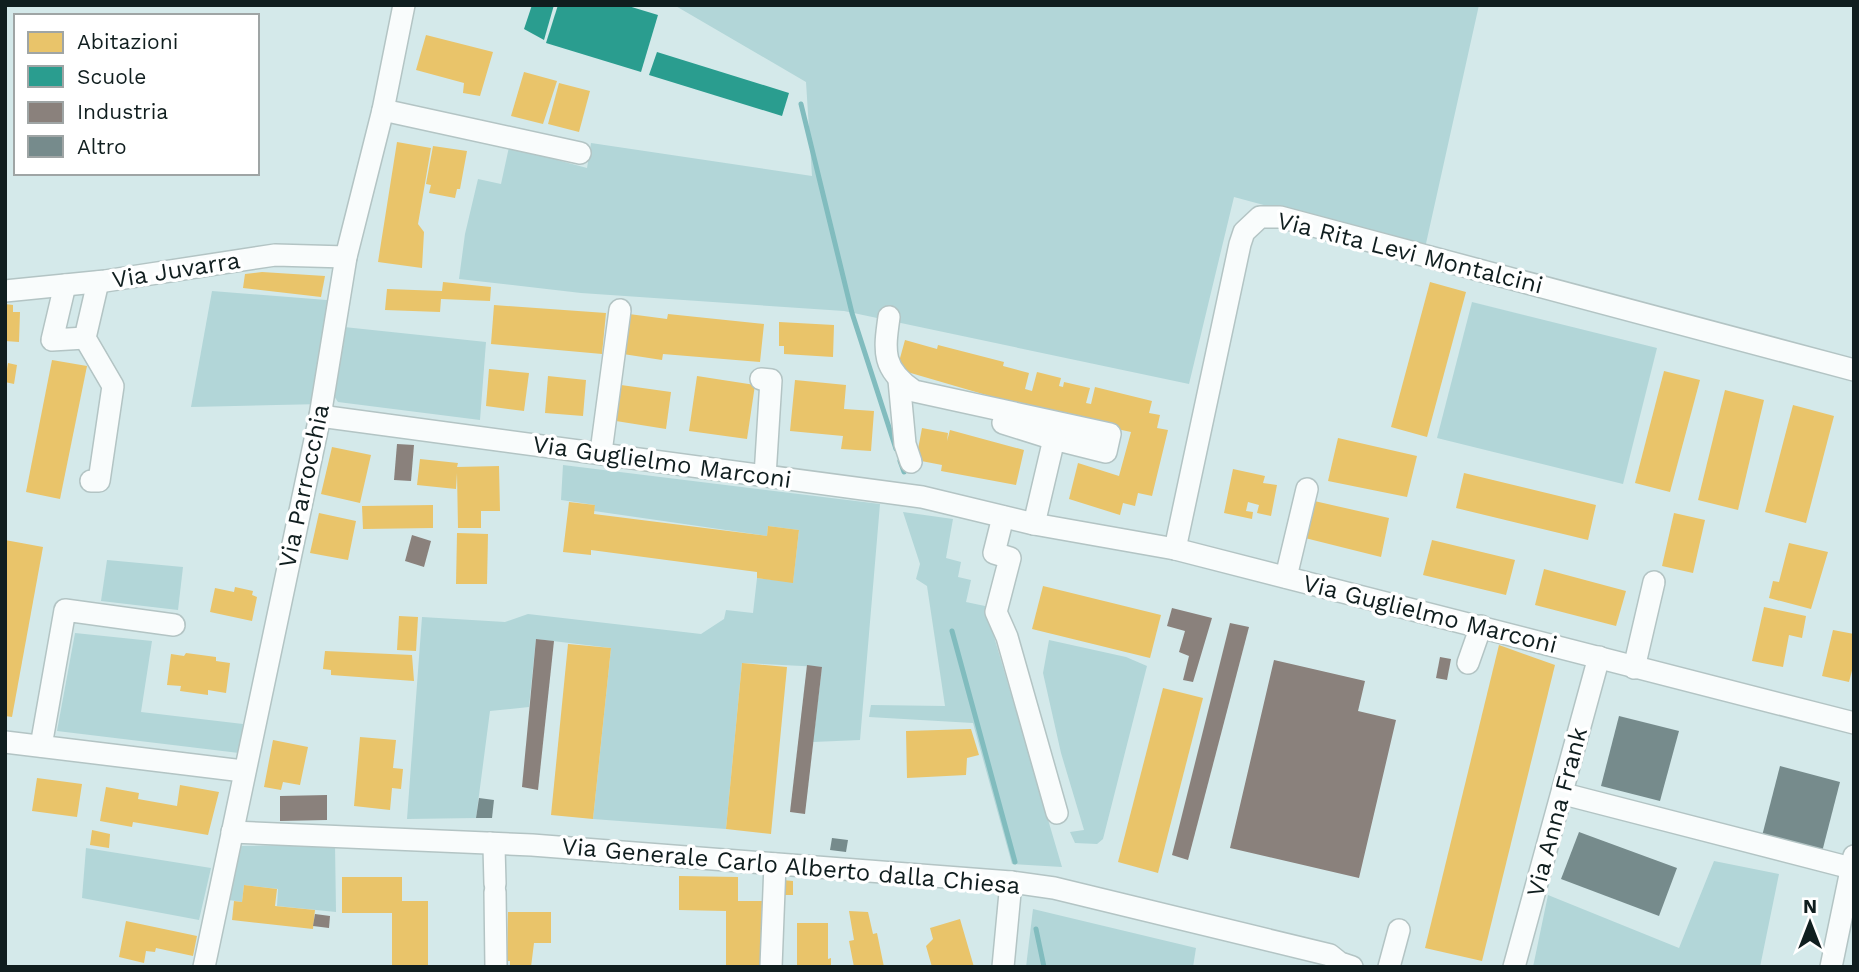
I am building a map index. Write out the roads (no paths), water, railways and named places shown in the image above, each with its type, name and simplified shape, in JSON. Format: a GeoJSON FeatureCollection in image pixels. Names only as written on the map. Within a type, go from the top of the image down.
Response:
{"type":"FeatureCollection","features":[{"type":"Feature","properties":{"kind":"street","name":"Via Parrocchia"},"geometry":{"type":"LineString","coordinates":[[204,967],[243,771],[320,416],[346,257],[383,110],[404,5]]}},
{"type":"Feature","properties":{"kind":"street"},"geometry":{"type":"LineString","coordinates":[[383,110],[580,153]]}},
{"type":"Feature","properties":{"kind":"street","name":"Via Rita Levi Montalcini"},"geometry":{"type":"LineString","coordinates":[[1175,549],[1240,244],[1244,232],[1260,218],[1280,218],[1854,370]]}},
{"type":"Feature","properties":{"kind":"street","name":"Via Juvarra"},"geometry":{"type":"LineString","coordinates":[[5,291],[98,282],[275,255],[346,257]]}},
{"type":"Feature","properties":{"kind":"street"},"geometry":{"type":"LineString","coordinates":[[91,481],[99,481],[113,386],[85,338],[98,282]]}},
{"type":"Feature","properties":{"kind":"street"},"geometry":{"type":"LineString","coordinates":[[65,285],[52,341],[85,338]]}},
{"type":"Feature","properties":{"kind":"street"},"geometry":{"type":"LineString","coordinates":[[601,452],[620,310]]}},
{"type":"Feature","properties":{"kind":"street"},"geometry":{"type":"LineString","coordinates":[[889,317],[884,348],[899,380],[905,444],[911,462]]}},
{"type":"Feature","properties":{"kind":"street"},"geometry":{"type":"LineString","coordinates":[[761,379],[771,380],[765,476]]}},
{"type":"Feature","properties":{"kind":"street"},"geometry":{"type":"LineString","coordinates":[[899,380],[915,391],[1000,410],[998,421],[1056,431],[1034,524]]}},
{"type":"Feature","properties":{"kind":"street","name":"Via Guglielmo Marconi"},"geometry":{"type":"LineString","coordinates":[[320,416],[922,497],[1034,524],[1175,549],[1286,577],[1441,610],[1480,626],[1568,643],[1599,657],[1634,668],[1764,693],[1854,723]]}},
{"type":"Feature","properties":{"kind":"street"},"geometry":{"type":"LineString","coordinates":[[1286,577],[1307,489]]}},
{"type":"Feature","properties":{"kind":"street"},"geometry":{"type":"LineString","coordinates":[[1003,517],[994,554],[1010,558],[996,612],[1007,637],[1057,813]]}},
{"type":"Feature","properties":{"kind":"street"},"geometry":{"type":"LineString","coordinates":[[1634,668],[1654,582]]}},
{"type":"Feature","properties":{"kind":"street"},"geometry":{"type":"LineString","coordinates":[[41,746],[65,610],[174,625]]}},
{"type":"Feature","properties":{"kind":"street"},"geometry":{"type":"LineString","coordinates":[[1468,663],[1480,626]]}},
{"type":"Feature","properties":{"kind":"street","name":"Via Anna Frank"},"geometry":{"type":"LineString","coordinates":[[1514,967],[1564,794],[1599,657]]}},
{"type":"Feature","properties":{"kind":"street"},"geometry":{"type":"LineString","coordinates":[[5,742],[243,771]]}},
{"type":"Feature","properties":{"kind":"street"},"geometry":{"type":"LineString","coordinates":[[1564,794],[1852,862],[1831,967]]}},
{"type":"Feature","properties":{"kind":"street","name":"Via Generale Carlo Alberto dalla Chiesa"},"geometry":{"type":"LineString","coordinates":[[232,832],[491,843],[1011,882],[1054,888],[1330,955],[1344,966]]}},
{"type":"Feature","properties":{"kind":"street"},"geometry":{"type":"LineString","coordinates":[[491,843],[494,847],[496,967]]}},
{"type":"Feature","properties":{"kind":"street"},"geometry":{"type":"LineString","coordinates":[[771,967],[775,863]]}},
{"type":"Feature","properties":{"kind":"street"},"geometry":{"type":"LineString","coordinates":[[1003,967],[1011,882]]}},
{"type":"Feature","properties":{"kind":"street"},"geometry":{"type":"LineString","coordinates":[[1389,967],[1399,930]]}},
{"type":"Feature","properties":{"kind":"waterway"},"geometry":{"type":"LineString","coordinates":[[801,104],[852,313],[896,449]]}},
{"type":"Feature","properties":{"kind":"waterway"},"geometry":{"type":"LineString","coordinates":[[900,461],[904,472]]}},
{"type":"Feature","properties":{"kind":"waterway"},"geometry":{"type":"LineString","coordinates":[[952,631],[1015,862]]}},
{"type":"Feature","properties":{"kind":"waterway"},"geometry":{"type":"LineString","coordinates":[[1036,929],[1044,967]]}}]}
